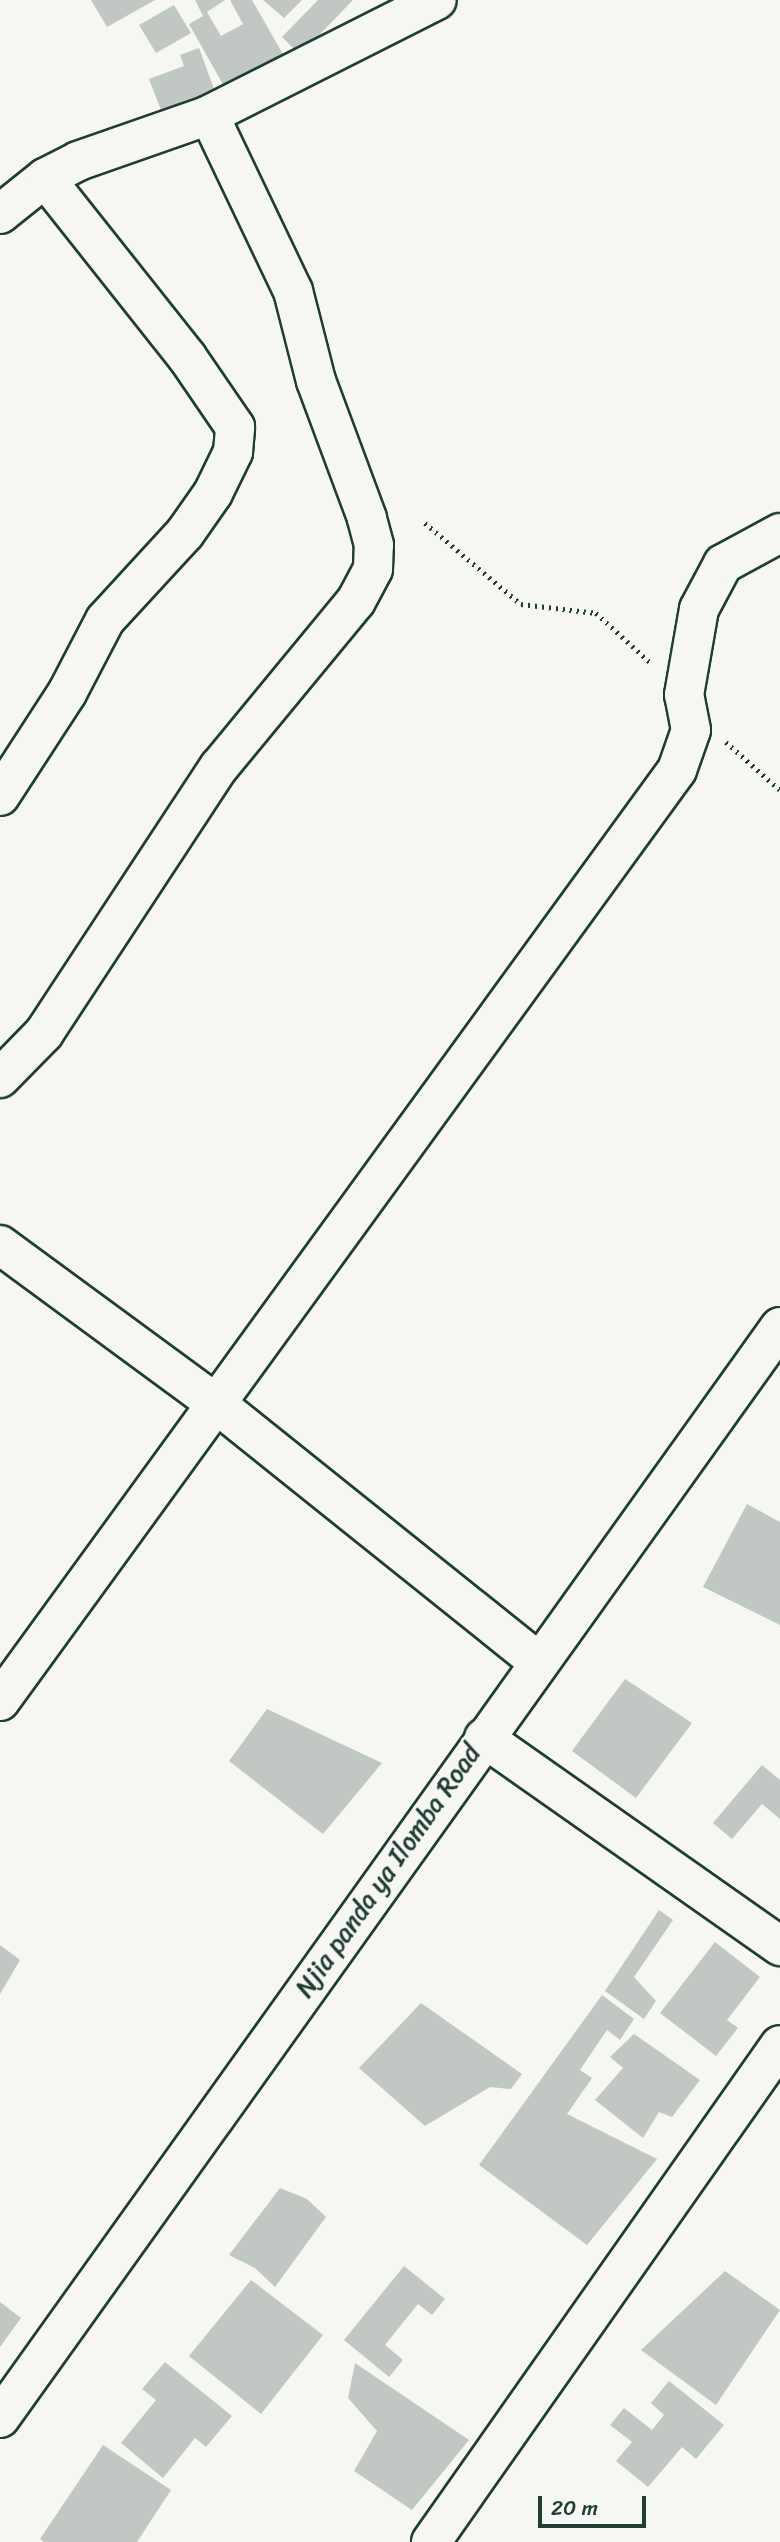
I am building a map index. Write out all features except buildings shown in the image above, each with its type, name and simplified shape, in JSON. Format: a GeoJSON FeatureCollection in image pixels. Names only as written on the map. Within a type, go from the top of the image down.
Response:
{"type":"FeatureCollection","features":[{"type":"Feature","properties":{"kind":"street"},"geometry":{"type":"LineString","coordinates":[[0,214],[45,178],[78,161],[209,115],[437,0]]}},
{"type":"Feature","properties":{"kind":"street"},"geometry":{"type":"LineString","coordinates":[[0,1079],[44,1033],[219,767],[356,601],[373,569],[374,545],[367,517],[316,382],[293,291],[209,115]]}},
{"type":"Feature","properties":{"kind":"street"},"geometry":{"type":"LineString","coordinates":[[0,796],[67,693],[105,620],[185,533],[213,494],[233,452],[235,427],[187,357],[45,178]]}},
{"type":"Feature","properties":{"kind":"street"},"geometry":{"type":"LineString","coordinates":[[0,1701],[214,1402],[477,1050],[677,770],[688,712],[699,610],[712,579],[739,552],[780,533]]}},
{"type":"Feature","properties":{"kind":"street"},"geometry":{"type":"LineString","coordinates":[[0,1245],[214,1402],[539,1662]]}},
{"type":"Feature","properties":{"kind":"street","name":"Njia panda ya Ilomba Road"},"geometry":{"type":"LineString","coordinates":[[0,2418],[780,1327]]}},
{"type":"Feature","properties":{"kind":"street"},"geometry":{"type":"LineString","coordinates":[[484,1738],[659,1866],[780,1946]]}},
{"type":"Feature","properties":{"kind":"street"},"geometry":{"type":"LineString","coordinates":[[431,2542],[780,2045]]}},
{"type":"Feature","properties":{"kind":"path"},"geometry":{"type":"LineString","coordinates":[[425,523],[521,604],[603,617],[688,712],[735,747],[780,790]]}}]}
